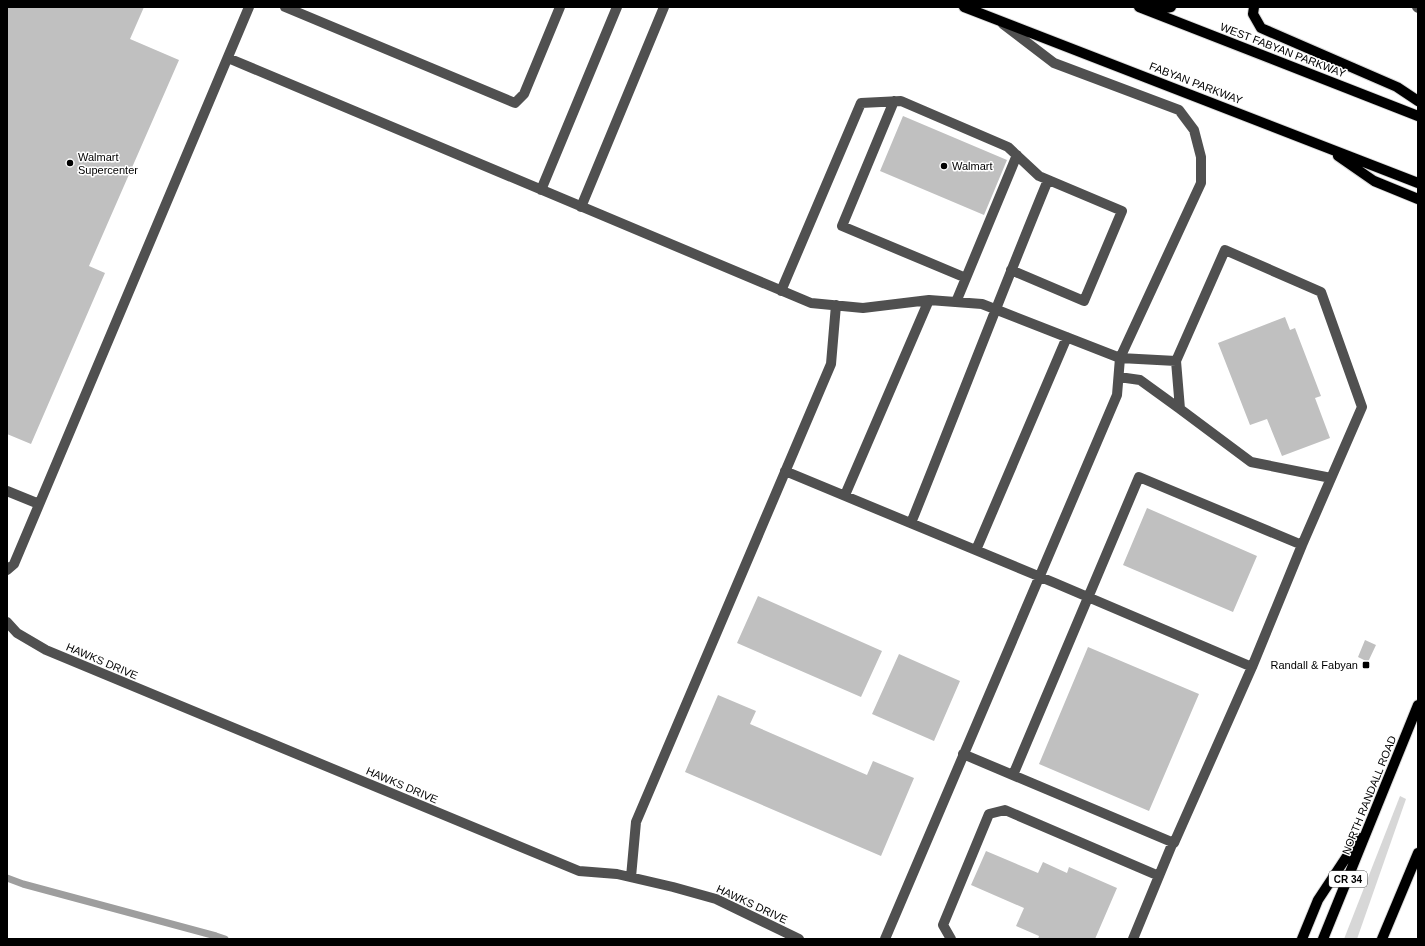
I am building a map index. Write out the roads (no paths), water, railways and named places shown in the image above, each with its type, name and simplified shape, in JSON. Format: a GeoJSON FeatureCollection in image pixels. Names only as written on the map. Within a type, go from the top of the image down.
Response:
{"type":"FeatureCollection","features":[{"type":"Feature","properties":{"kind":"main road","name":"FABYAN PARKWAY"},"geometry":{"type":"LineString","coordinates":[[964,7],[1418,183]]}},
{"type":"Feature","properties":{"kind":"main road","name":"WEST FABYAN PARKWAY"},"geometry":{"type":"LineString","coordinates":[[1139,7],[1418,116]]}},
{"type":"Feature","properties":{"kind":"main road"},"geometry":{"type":"LineString","coordinates":[[1150,11],[1171,7]]}},
{"type":"Feature","properties":{"kind":"main road"},"geometry":{"type":"LineString","coordinates":[[1254,7],[1253,14],[1261,28],[1397,87],[1418,101]]}},
{"type":"Feature","properties":{"kind":"main road"},"geometry":{"type":"LineString","coordinates":[[1324,146],[1374,181],[1418,199]]}},
{"type":"Feature","properties":{"kind":"main road","name":"NORTH RANDALL ROAD"},"geometry":{"type":"LineString","coordinates":[[1323,939],[1418,705]]}},
{"type":"Feature","properties":{"kind":"main road"},"geometry":{"type":"LineString","coordinates":[[1302,939],[1318,900],[1373,818]]}},
{"type":"Feature","properties":{"kind":"main road"},"geometry":{"type":"LineString","coordinates":[[1382,939],[1418,853]]}},
{"type":"Feature","properties":{"kind":"street"},"geometry":{"type":"LineString","coordinates":[[7,570],[14,564],[250,7]]}},
{"type":"Feature","properties":{"kind":"street"},"geometry":{"type":"LineString","coordinates":[[285,7],[515,103],[524,94],[560,7]]}},
{"type":"Feature","properties":{"kind":"street"},"geometry":{"type":"LineString","coordinates":[[541,190],[617,7]]}},
{"type":"Feature","properties":{"kind":"street"},"geometry":{"type":"LineString","coordinates":[[581,207],[664,7]]}},
{"type":"Feature","properties":{"kind":"street"},"geometry":{"type":"LineString","coordinates":[[884,939],[1117,396],[1120,358],[1201,183],[1201,157],[1194,130],[1178,110],[1054,63],[998,20]]}},
{"type":"Feature","properties":{"kind":"street"},"geometry":{"type":"LineString","coordinates":[[228,58],[811,303],[863,308],[929,300],[982,304],[1120,358],[1176,361]]}},
{"type":"Feature","properties":{"kind":"street"},"geometry":{"type":"LineString","coordinates":[[894,101],[842,226],[966,278]]}},
{"type":"Feature","properties":{"kind":"street"},"geometry":{"type":"LineString","coordinates":[[780,291],[861,103],[901,101],[1001,144],[1008,148],[1044,178],[1122,211],[1084,301],[1011,270]]}},
{"type":"Feature","properties":{"kind":"street"},"geometry":{"type":"LineString","coordinates":[[956,302],[1016,155]]}},
{"type":"Feature","properties":{"kind":"street"},"geometry":{"type":"LineString","coordinates":[[911,523],[1011,270],[1044,178]]}},
{"type":"Feature","properties":{"kind":"street"},"geometry":{"type":"LineString","coordinates":[[1133,939],[1173,842],[1252,667],[1302,545],[1362,407],[1321,292],[1225,250],[1176,361],[1180,409]]}},
{"type":"Feature","properties":{"kind":"street"},"geometry":{"type":"LineString","coordinates":[[845,495],[929,300]]}},
{"type":"Feature","properties":{"kind":"street"},"geometry":{"type":"LineString","coordinates":[[630,877],[636,822],[831,364],[836,305]]}},
{"type":"Feature","properties":{"kind":"street"},"geometry":{"type":"LineString","coordinates":[[976,550],[1067,337]]}},
{"type":"Feature","properties":{"kind":"street"},"geometry":{"type":"LineString","coordinates":[[1119,377],[1140,380],[1251,462],[1331,478]]}},
{"type":"Feature","properties":{"kind":"street"},"geometry":{"type":"LineString","coordinates":[[786,470],[1252,667]]}},
{"type":"Feature","properties":{"kind":"street"},"geometry":{"type":"LineString","coordinates":[[1013,775],[1139,476],[1302,545]]}},
{"type":"Feature","properties":{"kind":"street"},"geometry":{"type":"LineString","coordinates":[[7,491],[39,504]]}},
{"type":"Feature","properties":{"kind":"street","name":"HAWKS DRIVE"},"geometry":{"type":"LineString","coordinates":[[7,622],[17,633],[46,650],[579,871],[617,874],[673,887],[716,900],[799,939]]}},
{"type":"Feature","properties":{"kind":"street"},"geometry":{"type":"LineString","coordinates":[[963,754],[1173,842]]}},
{"type":"Feature","properties":{"kind":"street"},"geometry":{"type":"LineString","coordinates":[[951,939],[943,925],[989,814],[1005,810],[1159,876]]}},
{"type":"Feature","properties":{"kind":"waterway"},"geometry":{"type":"LineString","coordinates":[[7,878],[23,884],[225,939]]}},
{"type":"Feature","properties":{"kind":"place","name":"Walmart Supercenter"},"geometry":{"type":"Point","coordinates":[70,163]}},
{"type":"Feature","properties":{"kind":"place","name":"Walmart"},"geometry":{"type":"Point","coordinates":[944,166]}},
{"type":"Feature","properties":{"kind":"place","name":"Randall & Fabyan"},"geometry":{"type":"Point","coordinates":[1366,665]}}]}
